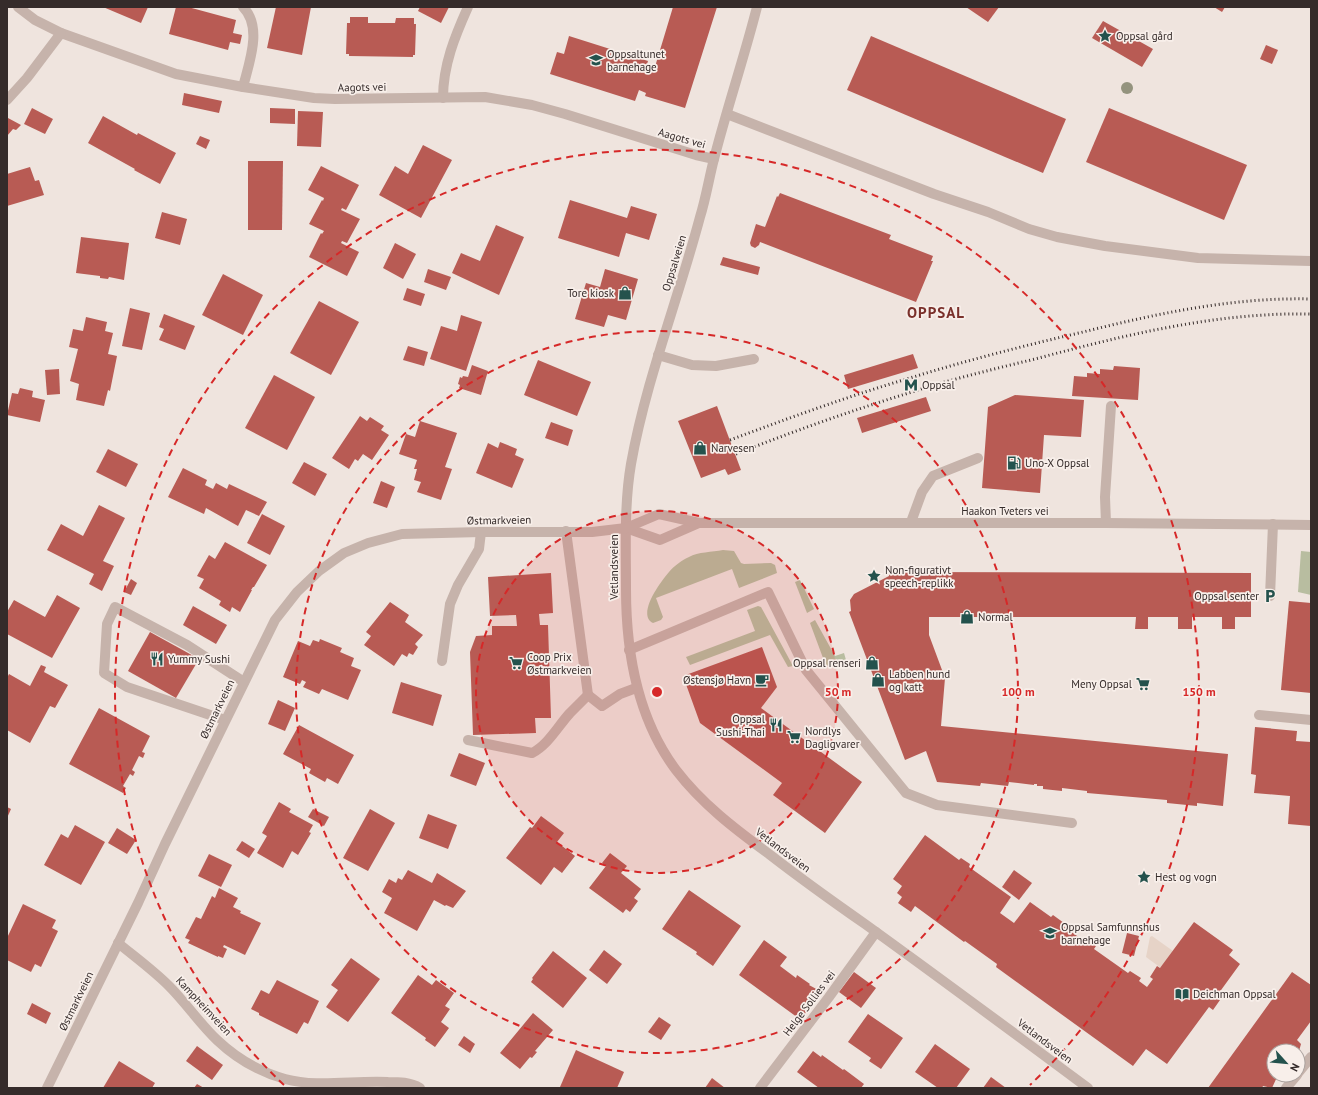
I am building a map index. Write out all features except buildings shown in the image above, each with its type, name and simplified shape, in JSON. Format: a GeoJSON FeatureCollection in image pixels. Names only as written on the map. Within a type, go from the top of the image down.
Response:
{"type":"FeatureCollection","features":[{"type":"Feature","properties":{"kind":"street","name":"Aagots vei"},"geometry":{"type":"LineString","coordinates":[[18,7],[35,20],[61,33],[176,74],[314,98],[485,97],[532,105],[696,155],[714,159]]}},
{"type":"Feature","properties":{"kind":"street"},"geometry":{"type":"LineString","coordinates":[[243,7],[248,12],[251,20],[253,37],[244,87]]}},
{"type":"Feature","properties":{"kind":"street"},"geometry":{"type":"LineString","coordinates":[[443,98],[443,86],[450,51],[468,7]]}},
{"type":"Feature","properties":{"kind":"street","name":"Oppsalveien"},"geometry":{"type":"LineString","coordinates":[[626,528],[628,492],[637,434],[658,355],[700,217],[714,159],[746,51],[757,7]]}},
{"type":"Feature","properties":{"kind":"street"},"geometry":{"type":"LineString","coordinates":[[7,100],[27,78],[61,33]]}},
{"type":"Feature","properties":{"kind":"street"},"geometry":{"type":"LineString","coordinates":[[727,114],[934,194],[988,212],[1030,229],[1057,237],[1105,246],[1198,258],[1311,261]]}},
{"type":"Feature","properties":{"kind":"street"},"geometry":{"type":"LineString","coordinates":[[658,355],[692,365],[716,366],[754,359]]}},
{"type":"Feature","properties":{"kind":"street"},"geometry":{"type":"LineString","coordinates":[[1106,523],[1105,497],[1111,406]]}},
{"type":"Feature","properties":{"kind":"street"},"geometry":{"type":"LineString","coordinates":[[911,522],[922,492],[932,476],[978,458]]}},
{"type":"Feature","properties":{"kind":"street","name":"Haakon Tveters vei"},"geometry":{"type":"LineString","coordinates":[[626,528],[659,514],[699,522],[781,524],[911,522],[1311,525]]}},
{"type":"Feature","properties":{"kind":"street","name":"Haakon Tveters vei"},"geometry":{"type":"LineString","coordinates":[[626,528],[660,540],[699,522]]}},
{"type":"Feature","properties":{"kind":"street"},"geometry":{"type":"LineString","coordinates":[[1270,596],[1273,524]]}},
{"type":"Feature","properties":{"kind":"street","name":"Østmarkveien"},"geometry":{"type":"LineString","coordinates":[[47,1088],[275,620],[297,592],[319,571],[344,553],[368,543],[402,534],[566,531],[592,532],[626,528]]}},
{"type":"Feature","properties":{"kind":"street","name":"Vetlandsveien"},"geometry":{"type":"LineString","coordinates":[[626,528],[626,617],[629,650],[636,688],[654,736],[676,770],[701,798],[732,826],[819,892],[921,964],[1088,1088]]}},
{"type":"Feature","properties":{"kind":"street"},"geometry":{"type":"LineString","coordinates":[[566,531],[588,695],[602,706],[620,694],[636,688]]}},
{"type":"Feature","properties":{"kind":"street"},"geometry":{"type":"LineString","coordinates":[[442,661],[450,604],[458,585],[479,549],[481,532]]}},
{"type":"Feature","properties":{"kind":"street"},"geometry":{"type":"LineString","coordinates":[[629,650],[768,592],[806,670],[906,793],[937,805],[1072,823]]}},
{"type":"Feature","properties":{"kind":"street"},"geometry":{"type":"LineString","coordinates":[[225,720],[127,686],[104,673],[107,624],[115,607],[187,645],[244,682]]}},
{"type":"Feature","properties":{"kind":"street"},"geometry":{"type":"LineString","coordinates":[[468,740],[532,753],[546,741],[588,695]]}},
{"type":"Feature","properties":{"kind":"street"},"geometry":{"type":"LineString","coordinates":[[1259,715],[1311,720]]}},
{"type":"Feature","properties":{"kind":"street","name":"Helge Sollies vei"},"geometry":{"type":"LineString","coordinates":[[760,1088],[876,932]]}},
{"type":"Feature","properties":{"kind":"street","name":"Kampheimveien"},"geometry":{"type":"LineString","coordinates":[[118,943],[168,985],[217,1040],[240,1059],[269,1074],[302,1082],[398,1082],[407,1083],[420,1088]]}},
{"type":"Feature","properties":{"kind":"green space"},"geometry":{"type":"Polygon","coordinates":[[[723,550],[734,551],[741,563],[744,564],[771,563],[775,565],[777,573],[739,588],[732,569],[656,598],[663,617],[661,620],[653,623],[648,619],[648,606],[656,590],[669,572],[678,563],[693,555],[723,550]]]}},
{"type":"Feature","properties":{"kind":"green space"},"geometry":{"type":"Polygon","coordinates":[[[1301,551],[1311,552],[1311,595],[1298,592],[1301,551]]]}},
{"type":"Feature","properties":{"kind":"green space"},"geometry":{"type":"Polygon","coordinates":[[[800,580],[814,609],[807,613],[795,582],[800,580]]]}},
{"type":"Feature","properties":{"kind":"green space"},"geometry":{"type":"Polygon","coordinates":[[[758,606],[761,607],[793,666],[788,667],[770,635],[690,665],[686,657],[755,631],[747,610],[758,606]]]}},
{"type":"Feature","properties":{"kind":"green space"},"geometry":{"type":"Polygon","coordinates":[[[815,620],[835,656],[844,653],[846,660],[826,666],[810,623],[815,620]]]}},
{"type":"Feature","properties":{"kind":"shaded area"},"geometry":{"type":"Polygon","coordinates":[[[1152,936],[1173,951],[1161,968],[1146,957],[1150,937],[1152,936]]]}},
{"type":"Feature","properties":{"kind":"railway"},"geometry":{"type":"LineString","coordinates":[[730,440],[887,385],[1036,343],[1136,319],[1194,308],[1252,301],[1311,299]]}},
{"type":"Feature","properties":{"kind":"railway"},"geometry":{"type":"LineString","coordinates":[[736,454],[824,421],[927,387],[973,374],[1103,342],[1206,321],[1276,314],[1311,314]]}},
{"type":"Feature","properties":{"kind":"place","name":"Oppsal gård"},"geometry":{"type":"Point","coordinates":[1105,36]}},
{"type":"Feature","properties":{"kind":"place","name":"Oppsaltunet barnehage"},"geometry":{"type":"Point","coordinates":[596,60]}},
{"type":"Feature","properties":{"kind":"place","name":"Tore kiosk"},"geometry":{"type":"Point","coordinates":[625,293]}},
{"type":"Feature","properties":{"kind":"place","name":"Oppsal"},"geometry":{"type":"Point","coordinates":[911,385]}},
{"type":"Feature","properties":{"kind":"place","name":"Narvesen"},"geometry":{"type":"Point","coordinates":[700,448]}},
{"type":"Feature","properties":{"kind":"place","name":"Uno-X Oppsal"},"geometry":{"type":"Point","coordinates":[1014,463]}},
{"type":"Feature","properties":{"kind":"place","name":"Non-figurativt speech-replikk"},"geometry":{"type":"Point","coordinates":[874,576]}},
{"type":"Feature","properties":{"kind":"place","name":"Oppsal senter"},"geometry":{"type":"Point","coordinates":[1270,596]}},
{"type":"Feature","properties":{"kind":"place","name":"Normal"},"geometry":{"type":"Point","coordinates":[967,617]}},
{"type":"Feature","properties":{"kind":"place","name":"Yummy Sushi"},"geometry":{"type":"Point","coordinates":[157,659]}},
{"type":"Feature","properties":{"kind":"place","name":"Coop Prix Østmarkveien"},"geometry":{"type":"Point","coordinates":[516,663]}},
{"type":"Feature","properties":{"kind":"place","name":"Oppsal renseri"},"geometry":{"type":"Point","coordinates":[872,663]}},
{"type":"Feature","properties":{"kind":"place","name":"Østensjø Havn"},"geometry":{"type":"Point","coordinates":[762,680]}},
{"type":"Feature","properties":{"kind":"place","name":"Labben hund og katt"},"geometry":{"type":"Point","coordinates":[878,680]}},
{"type":"Feature","properties":{"kind":"place","name":"Meny Oppsal"},"geometry":{"type":"Point","coordinates":[1143,684]}},
{"type":"Feature","properties":{"kind":"place","name":"Oppsal Sushi-Thai"},"geometry":{"type":"Point","coordinates":[776,725]}},
{"type":"Feature","properties":{"kind":"place","name":"Nordlys Dagligvarer"},"geometry":{"type":"Point","coordinates":[794,737]}},
{"type":"Feature","properties":{"kind":"place","name":"Hest og vogn"},"geometry":{"type":"Point","coordinates":[1144,877]}},
{"type":"Feature","properties":{"kind":"place","name":"Oppsal Samfunnshus barnehage"},"geometry":{"type":"Point","coordinates":[1050,933]}},
{"type":"Feature","properties":{"kind":"place","name":"Deichman Oppsal"},"geometry":{"type":"Point","coordinates":[1182,994]}},
{"type":"Feature","properties":{"kind":"district","name":"OPPSAL"},"geometry":{"type":"Point","coordinates":[936,312]}}]}
